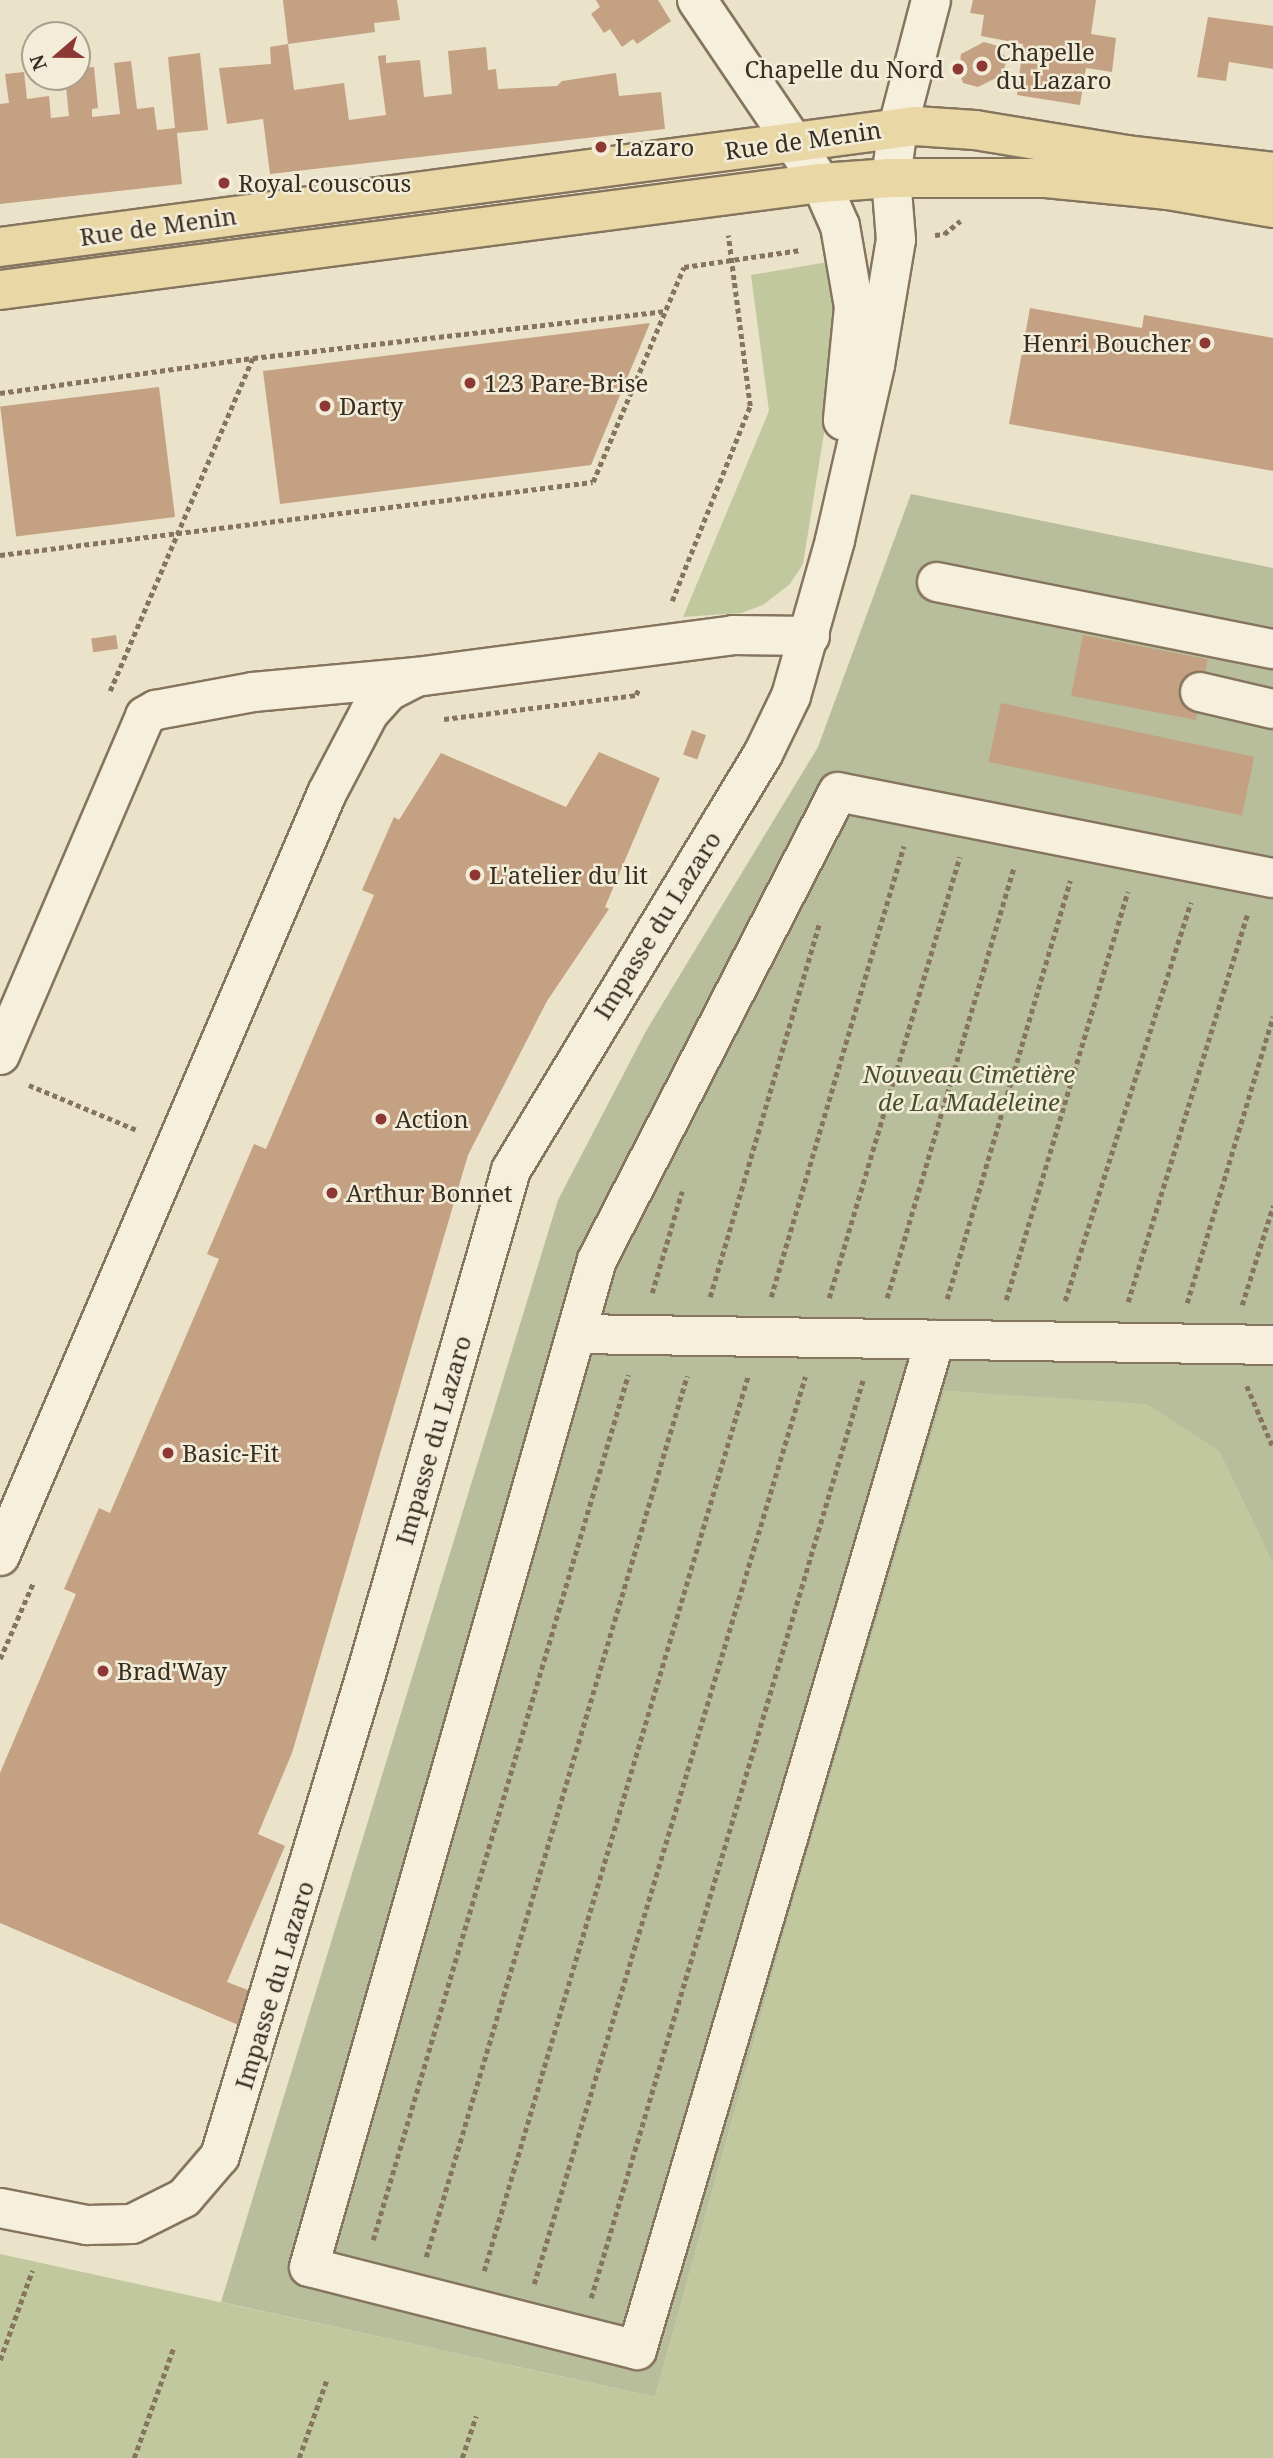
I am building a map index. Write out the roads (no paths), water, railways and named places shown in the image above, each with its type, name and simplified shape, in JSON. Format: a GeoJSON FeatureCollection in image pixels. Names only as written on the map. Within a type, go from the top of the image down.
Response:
{"type":"FeatureCollection","features":[{"type":"Feature","properties":{"kind":"main road","name":"Rue de Menin"},"geometry":{"type":"LineString","coordinates":[[0,247],[898,127],[975,130],[1127,155],[1273,172]]}},
{"type":"Feature","properties":{"kind":"main road","name":"Rue de Menin"},"geometry":{"type":"LineString","coordinates":[[0,290],[821,183],[891,178],[1046,177],[1168,190],[1273,208]]}},
{"type":"Feature","properties":{"kind":"street"},"geometry":{"type":"LineString","coordinates":[[697,0],[821,183],[845,243],[854,307],[835,540]]}},
{"type":"Feature","properties":{"kind":"street"},"geometry":{"type":"LineString","coordinates":[[835,540],[875,365],[896,240],[891,178],[898,127],[931,0]]}},
{"type":"Feature","properties":{"kind":"street","name":"Impasse du Lazaro"},"geometry":{"type":"LineString","coordinates":[[0,2208],[87,2225],[132,2224],[184,2198],[220,2156],[367,1671],[511,1170],[768,745],[810,636],[835,540]]}},
{"type":"Feature","properties":{"kind":"street"},"geometry":{"type":"LineString","coordinates":[[937,582],[1273,649]]}},
{"type":"Feature","properties":{"kind":"street"},"geometry":{"type":"LineString","coordinates":[[0,1055],[145,716],[172,704],[653,648],[733,635],[810,636]]}},
{"type":"Feature","properties":{"kind":"street"},"geometry":{"type":"LineString","coordinates":[[0,1556],[327,793],[369,713],[389,691],[416,677]]}},
{"type":"Feature","properties":{"kind":"street"},"geometry":{"type":"LineString","coordinates":[[1200,692],[1273,709]]}},
{"type":"Feature","properties":{"kind":"street"},"geometry":{"type":"LineString","coordinates":[[934,1340],[637,2350],[309,2267],[597,1260],[838,792],[1266,876]]}},
{"type":"Feature","properties":{"kind":"street"},"geometry":{"type":"LineString","coordinates":[[576,1334],[1273,1345]]}},
{"type":"Feature","properties":{"kind":"place","name":"Chapelle du Lazaro"},"geometry":{"type":"Point","coordinates":[982,66]}},
{"type":"Feature","properties":{"kind":"place","name":"Chapelle du Nord"},"geometry":{"type":"Point","coordinates":[958,69]}},
{"type":"Feature","properties":{"kind":"place","name":"Lazaro"},"geometry":{"type":"Point","coordinates":[601,147]}},
{"type":"Feature","properties":{"kind":"place","name":"Royal couscous"},"geometry":{"type":"Point","coordinates":[224,183]}},
{"type":"Feature","properties":{"kind":"place","name":"Henri Boucher"},"geometry":{"type":"Point","coordinates":[1205,343]}},
{"type":"Feature","properties":{"kind":"place","name":"123 Pare-Brise"},"geometry":{"type":"Point","coordinates":[470,383]}},
{"type":"Feature","properties":{"kind":"place","name":"Darty"},"geometry":{"type":"Point","coordinates":[325,406]}},
{"type":"Feature","properties":{"kind":"place","name":"L'atelier du lit"},"geometry":{"type":"Point","coordinates":[475,875]}},
{"type":"Feature","properties":{"kind":"place","name":"Action"},"geometry":{"type":"Point","coordinates":[381,1119]}},
{"type":"Feature","properties":{"kind":"place","name":"Arthur Bonnet"},"geometry":{"type":"Point","coordinates":[332,1193]}},
{"type":"Feature","properties":{"kind":"place","name":"Basic-Fit"},"geometry":{"type":"Point","coordinates":[168,1453]}},
{"type":"Feature","properties":{"kind":"place","name":"Brad'Way"},"geometry":{"type":"Point","coordinates":[103,1671]}},
{"type":"Feature","properties":{"kind":"park label","name":"Nouveau Cimetière de La Madeleine"},"geometry":{"type":"Point","coordinates":[969,1088]}}]}
